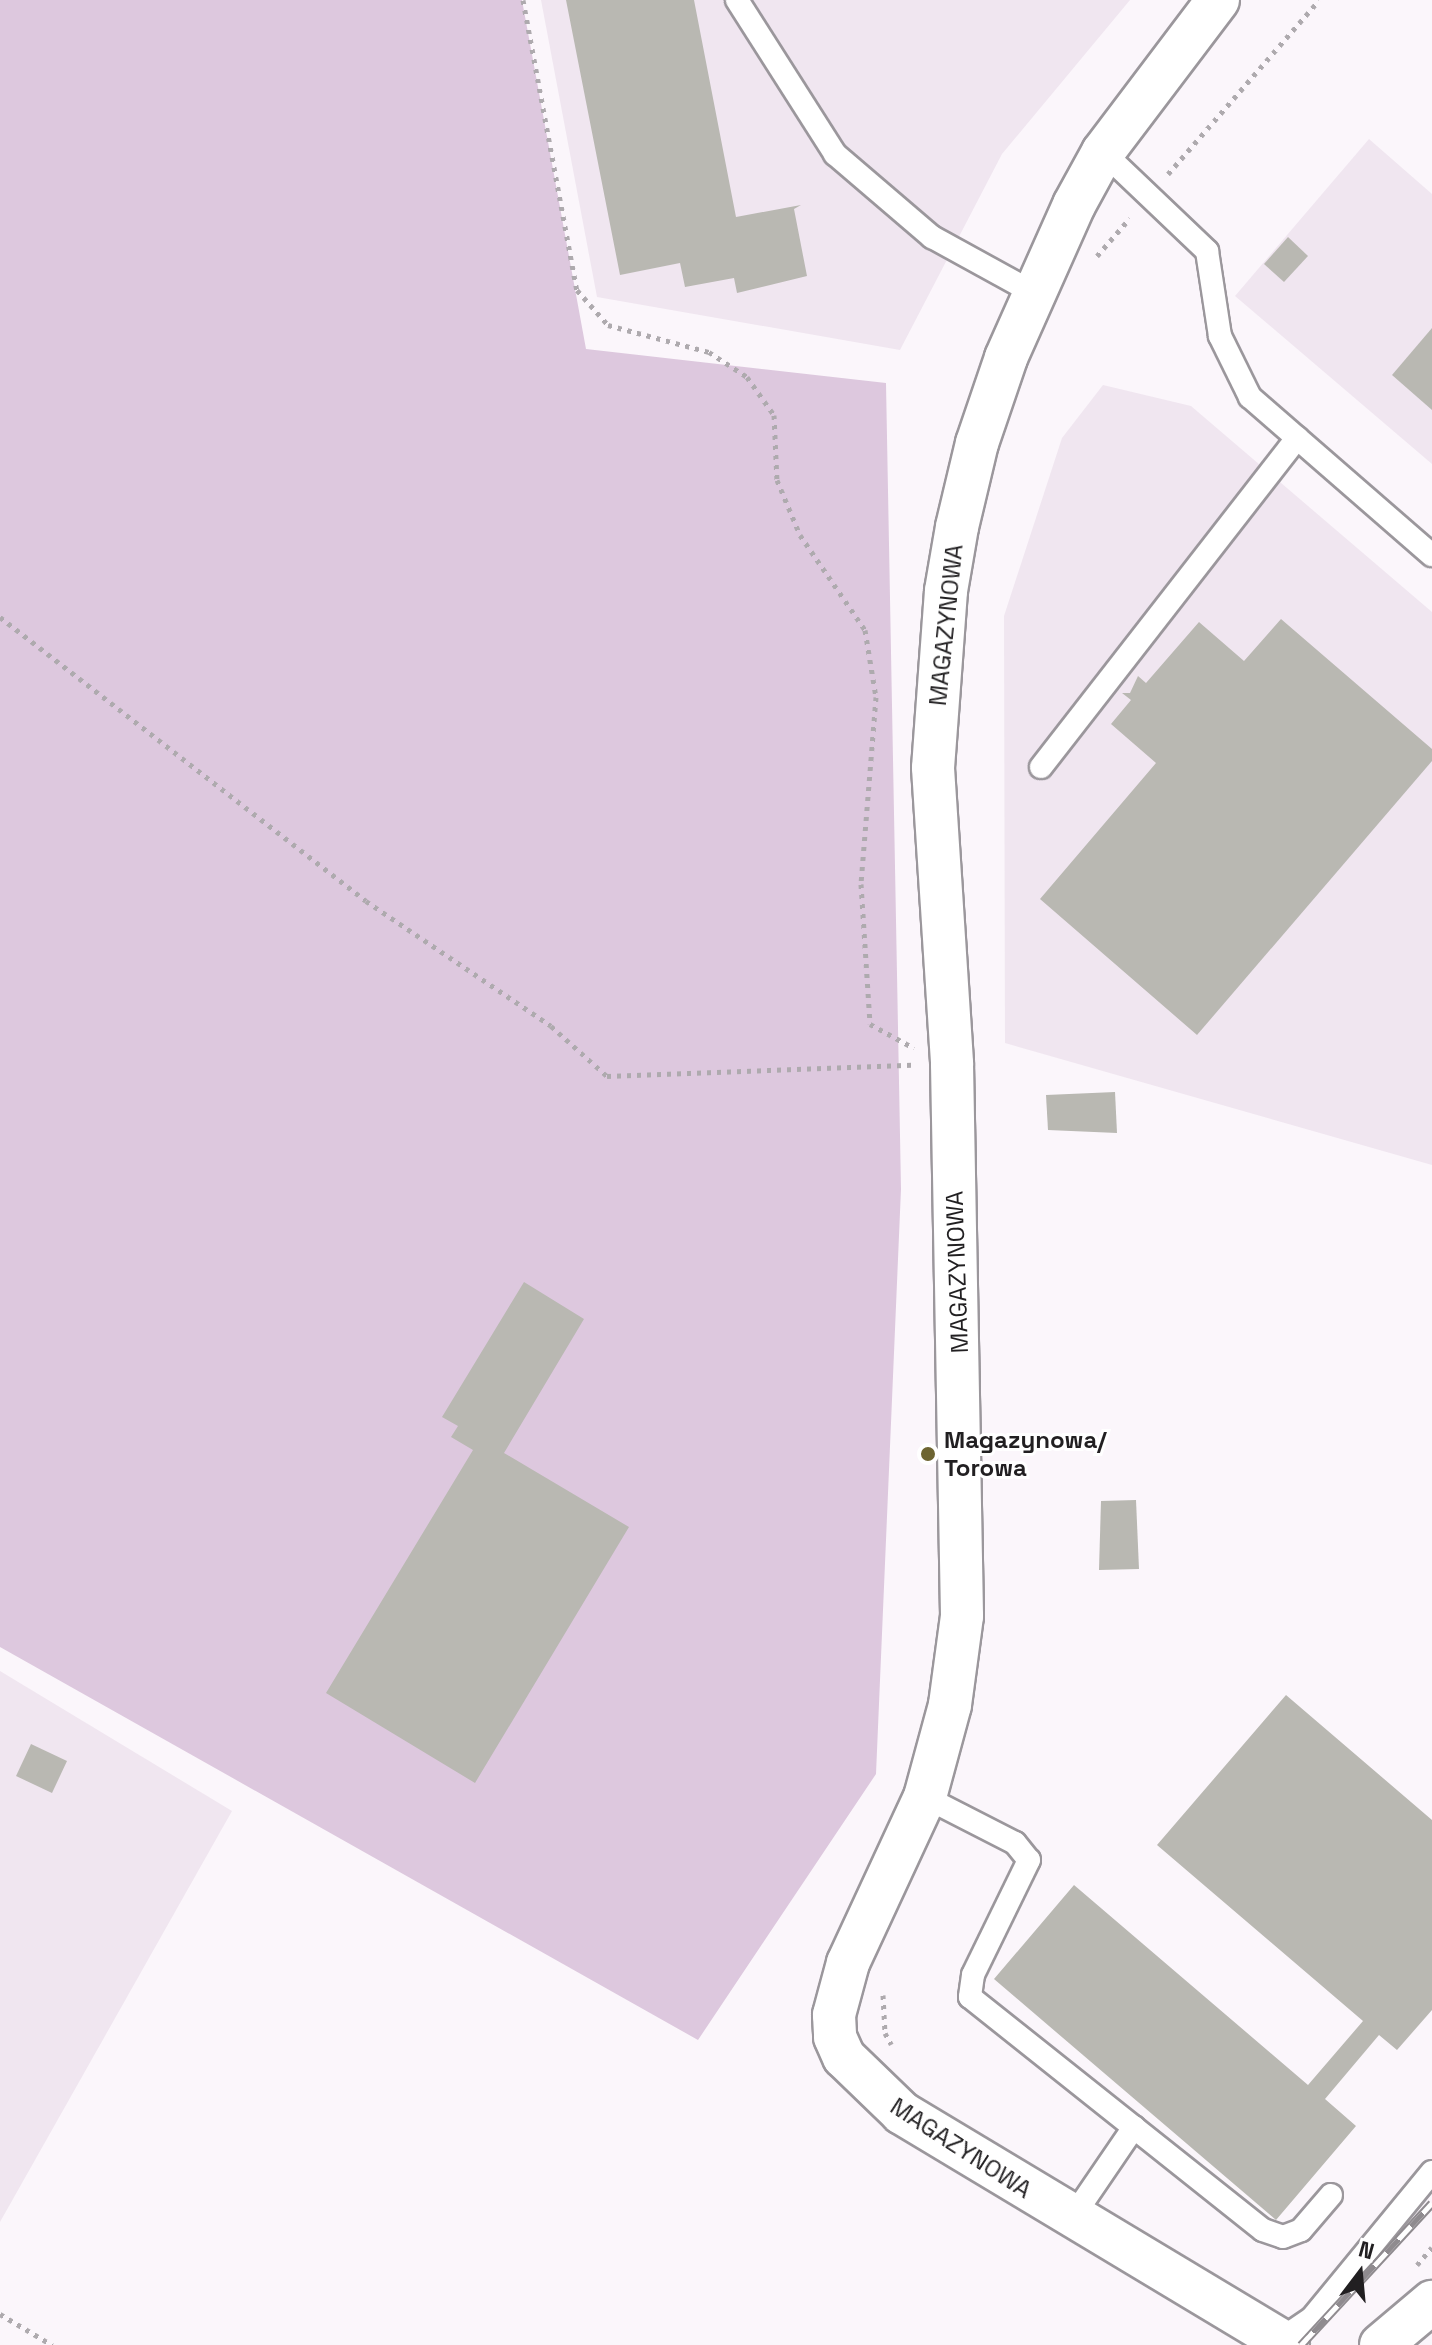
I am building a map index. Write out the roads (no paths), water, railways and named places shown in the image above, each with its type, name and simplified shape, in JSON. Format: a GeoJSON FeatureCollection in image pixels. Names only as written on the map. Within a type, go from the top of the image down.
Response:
{"type":"FeatureCollection","features":[{"type":"Feature","properties":{"kind":"street","name":"MAGAZYNOWA"},"geometry":{"type":"LineString","coordinates":[[1218,0],[1103,152],[1032,292],[977,443],[946,591],[933,768],[952,1064],[962,1616],[950,1705],[925,1797],[848,1963],[834,2015],[835,2037],[858,2074],[902,2113],[1283,2343]]}},
{"type":"Feature","properties":{"kind":"street"},"geometry":{"type":"LineString","coordinates":[[1381,2345],[1420,2290]]}},
{"type":"Feature","properties":{"kind":"lane"},"geometry":{"type":"LineString","coordinates":[[737,0],[835,154],[932,237],[1032,292]]}},
{"type":"Feature","properties":{"kind":"lane"},"geometry":{"type":"LineString","coordinates":[[1103,152],[1207,251],[1226,349],[1250,397],[1432,555]]}},
{"type":"Feature","properties":{"kind":"lane"},"geometry":{"type":"LineString","coordinates":[[1041,767],[1297,438]]}},
{"type":"Feature","properties":{"kind":"lane"},"geometry":{"type":"LineString","coordinates":[[925,1797],[1015,1843],[1029,1860],[973,1975],[970,1997],[1273,2234],[1283,2237],[1301,2230],[1331,2195]]}},
{"type":"Feature","properties":{"kind":"lane"},"geometry":{"type":"LineString","coordinates":[[1072,2218],[1134,2127]]}},
{"type":"Feature","properties":{"kind":"lane"},"geometry":{"type":"LineString","coordinates":[[1283,2343],[1312,2318],[1432,2172]]}},
{"type":"Feature","properties":{"kind":"railway"},"geometry":{"type":"LineString","coordinates":[[1301,2345],[1432,2203]]}},
{"type":"Feature","properties":{"kind":"place","name":"Magazynowa/ Torowa"},"geometry":{"type":"Point","coordinates":[928,1454]}}]}
